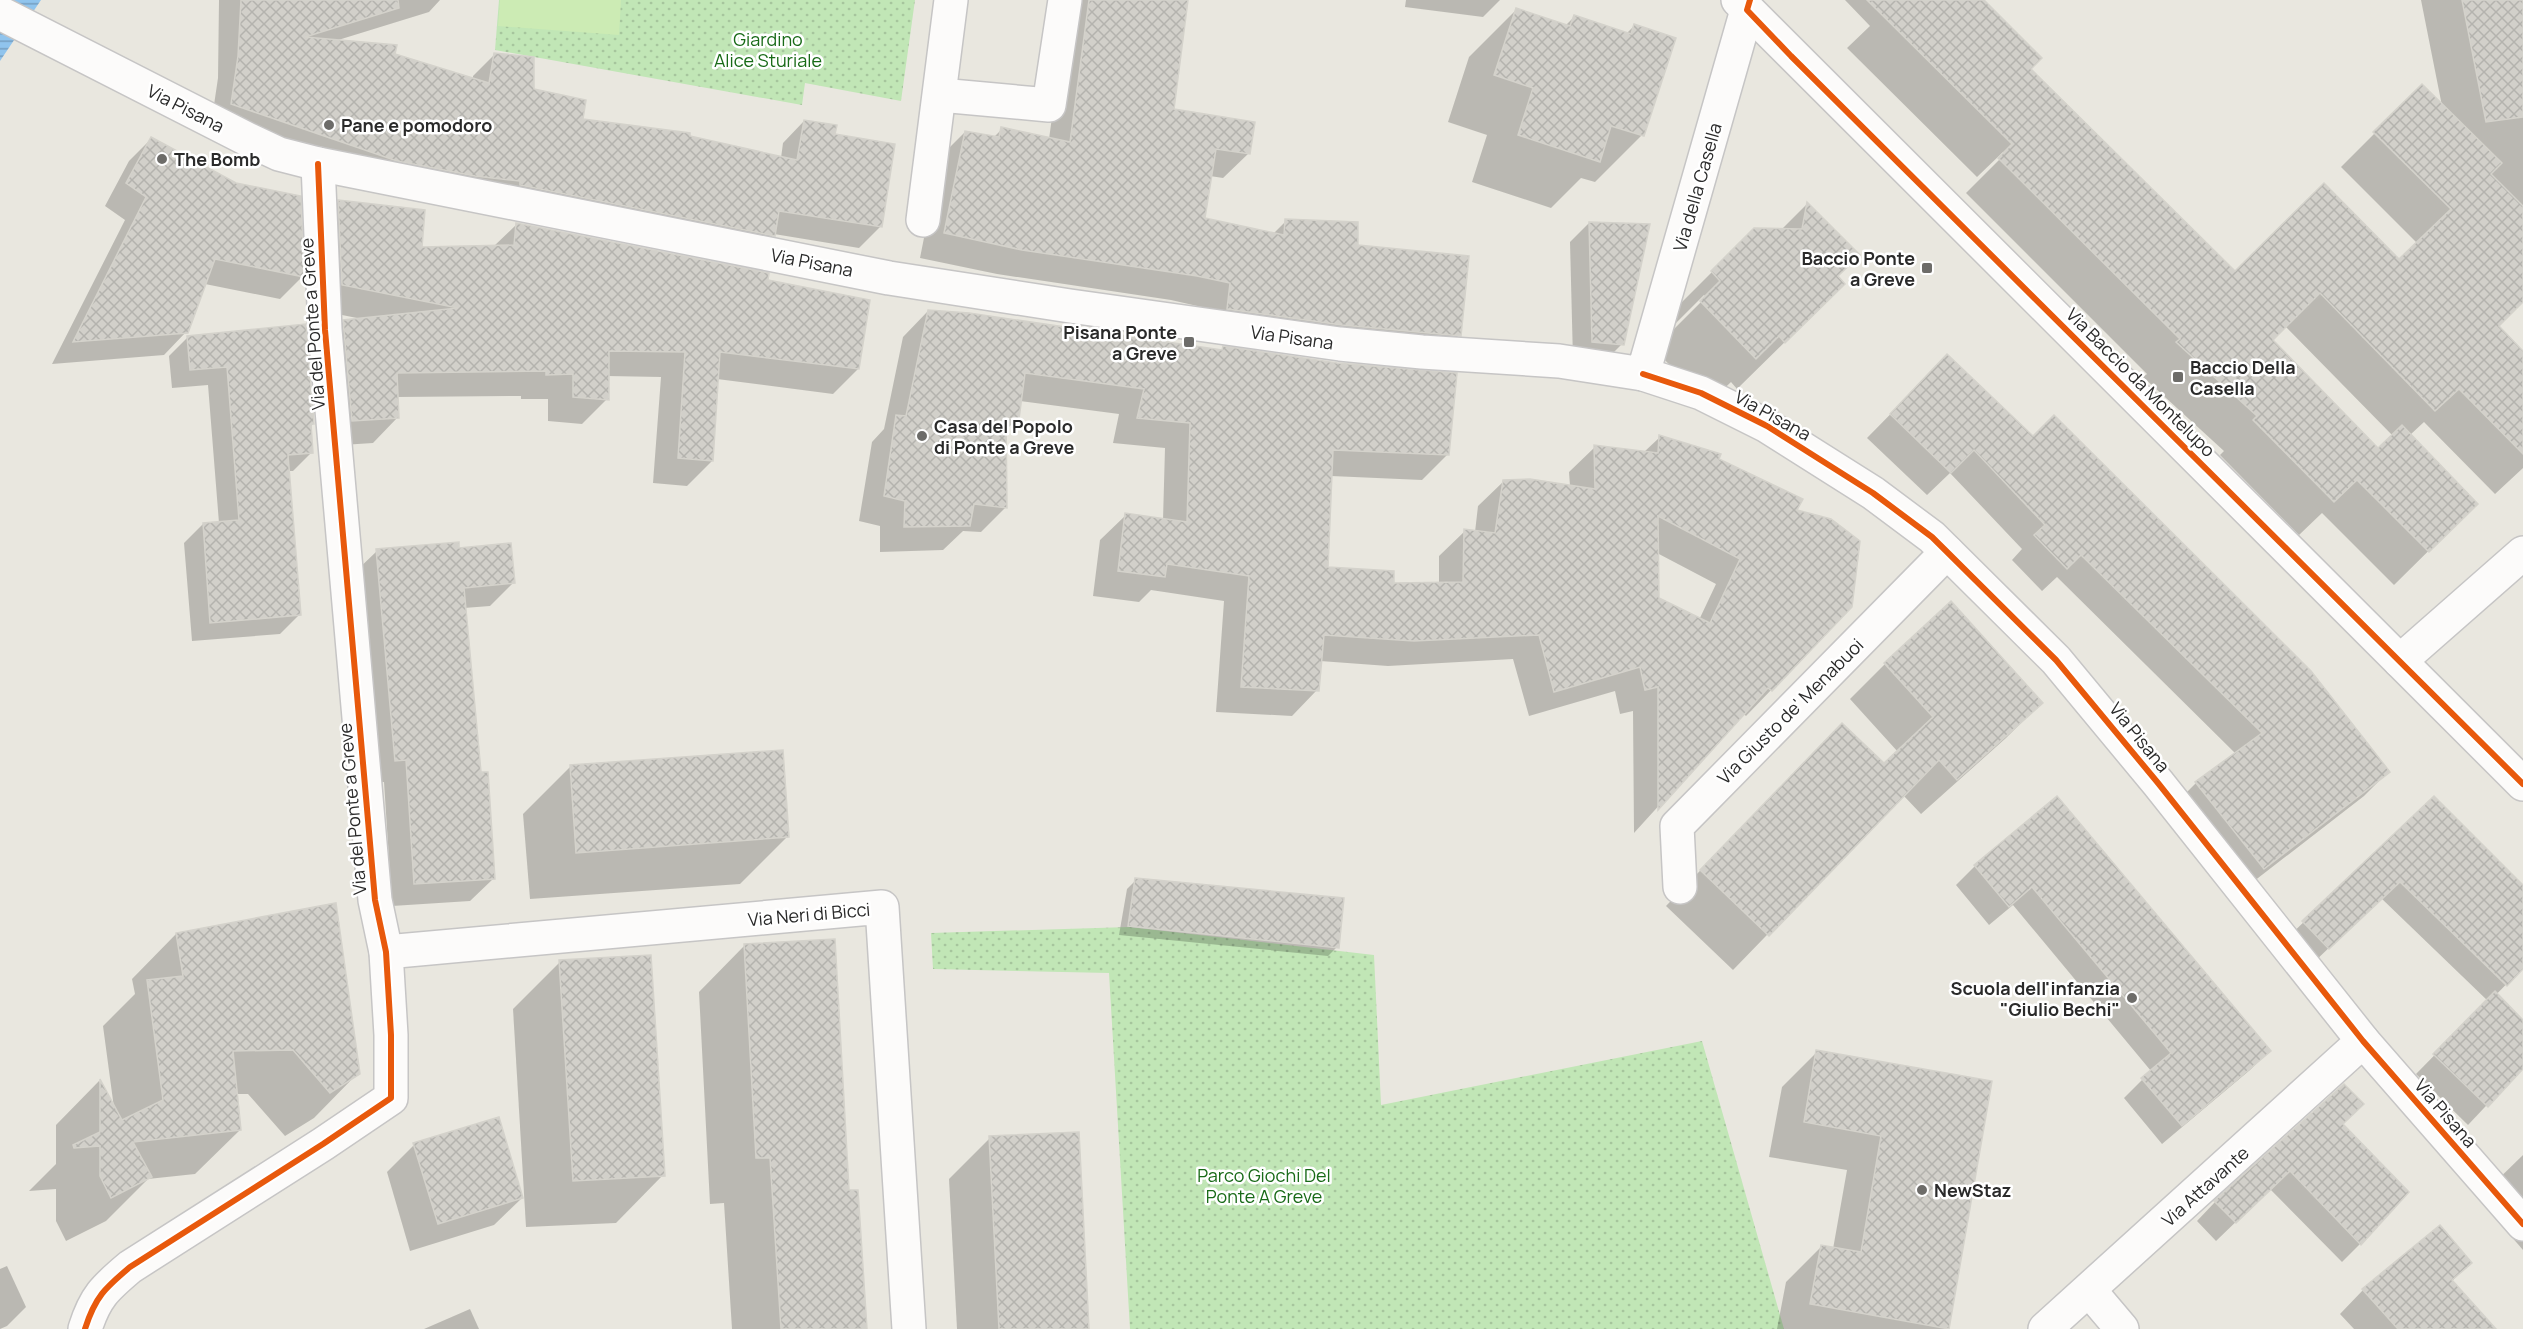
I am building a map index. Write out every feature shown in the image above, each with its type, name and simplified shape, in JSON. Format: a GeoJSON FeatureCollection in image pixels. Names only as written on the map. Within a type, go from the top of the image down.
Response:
{"type":"FeatureCollection","features":[{"type":"Feature","properties":{"kind":"street"},"geometry":{"type":"LineString","coordinates":[[923,220],[951,0]]}},
{"type":"Feature","properties":{"kind":"street"},"geometry":{"type":"LineString","coordinates":[[940,95],[1049,105],[1065,0]]}},
{"type":"Feature","properties":{"kind":"street","name":"Via della Casella"},"geometry":{"type":"LineString","coordinates":[[1644,374],[1745,3]]}},
{"type":"Feature","properties":{"kind":"street","name":"Via Baccio da Montelupo"},"geometry":{"type":"LineString","coordinates":[[1745,3],[1800,64],[2523,784]]}},
{"type":"Feature","properties":{"kind":"street","name":"Via Pisana"},"geometry":{"type":"LineString","coordinates":[[0,13],[247,139],[279,154],[318,164],[889,278],[1340,344],[1559,361],[1644,374],[1701,393],[1786,437],[1915,523],[2056,660],[2093,703],[2363,1041],[2523,1224]]}},
{"type":"Feature","properties":{"kind":"street","name":"Via del Ponte a Greve"},"geometry":{"type":"LineString","coordinates":[[85,1329],[96,1299],[105,1288],[130,1267],[323,1144],[390,1098],[391,1035],[386,952],[375,900],[325,330],[318,164]]}},
{"type":"Feature","properties":{"kind":"street","name":"Via Giusto de' Menabuoi"},"geometry":{"type":"LineString","coordinates":[[1680,887],[1677,826],[1947,552]]}},
{"type":"Feature","properties":{"kind":"street"},"geometry":{"type":"LineString","coordinates":[[2400,661],[2523,553]]}},
{"type":"Feature","properties":{"kind":"street","name":"Via Neri di Bicci"},"geometry":{"type":"LineString","coordinates":[[386,952],[882,907],[909,1329]]}},
{"type":"Feature","properties":{"kind":"street","name":"Via Attavante"},"geometry":{"type":"LineString","coordinates":[[2045,1329],[2363,1041]]}},
{"type":"Feature","properties":{"kind":"street"},"geometry":{"type":"LineString","coordinates":[[2089,1290],[2122,1329]]}},
{"type":"Feature","properties":{"kind":"green space","name":"Giardino Alice Sturiale"},"geometry":{"type":"Polygon","coordinates":[[[499,0],[915,0],[901,101],[805,83],[802,105],[495,50],[499,0]]]}},
{"type":"Feature","properties":{"kind":"green space"},"geometry":{"type":"Polygon","coordinates":[[[500,0],[621,0],[619,35],[498,26],[500,0]]]}},
{"type":"Feature","properties":{"kind":"green space","name":"Parco Giochi Del Ponte A Greve"},"geometry":{"type":"Polygon","coordinates":[[[1129,927],[1374,955],[1381,1105],[1702,1041],[1784,1329],[1130,1329],[1109,973],[933,969],[931,933],[1129,927]]]}},
{"type":"Feature","properties":{"kind":"water"},"geometry":{"type":"Polygon","coordinates":[[[0,0],[41,0],[0,61],[0,0]]]}},
{"type":"Feature","properties":{"kind":"building"},"geometry":{"type":"Polygon","coordinates":[[[241,0],[398,0],[399,8],[305,37],[397,45],[395,54],[489,83],[494,53],[534,57],[534,89],[586,100],[583,119],[690,133],[690,136],[797,160],[804,120],[837,125],[835,134],[895,144],[882,227],[779,211],[775,236],[520,185],[520,181],[475,176],[397,161],[231,104],[238,56],[241,0]]]}},
{"type":"Feature","properties":{"kind":"building"},"geometry":{"type":"Polygon","coordinates":[[[1089,0],[1188,0],[1174,109],[1255,122],[1250,154],[1216,149],[1205,218],[1284,235],[1285,219],[1358,222],[1358,245],[1469,256],[1461,336],[1342,325],[1227,309],[1230,283],[1022,250],[944,233],[965,131],[999,137],[1001,127],[1070,142],[1089,0]]]}},
{"type":"Feature","properties":{"kind":"building"},"geometry":{"type":"Polygon","coordinates":[[[1867,0],[1984,0],[2042,58],[2031,69],[2235,271],[2324,183],[2399,259],[2451,209],[2373,132],[2422,84],[2502,163],[2491,174],[2523,206],[2523,302],[2499,326],[2523,351],[2523,454],[2459,389],[2435,411],[2320,293],[2273,340],[2378,448],[2402,425],[2478,504],[2429,552],[2357,480],[2334,502],[2253,420],[2257,416],[2176,342],[2180,339],[1998,158],[2012,144],[1867,0]]]}},
{"type":"Feature","properties":{"kind":"building"},"geometry":{"type":"Polygon","coordinates":[[[2462,0],[2523,0],[2523,117],[2486,122],[2462,0]]]}},
{"type":"Feature","properties":{"kind":"building"},"geometry":{"type":"Polygon","coordinates":[[[1516,8],[1570,26],[1574,15],[1631,34],[1634,24],[1676,38],[1644,136],[1611,126],[1600,162],[1518,135],[1533,88],[1494,75],[1516,8]]]}},
{"type":"Feature","properties":{"kind":"building"},"geometry":{"type":"Polygon","coordinates":[[[151,137],[236,183],[301,196],[304,277],[215,259],[188,333],[73,342],[146,197],[126,183],[151,137]]]}},
{"type":"Feature","properties":{"kind":"building"},"geometry":{"type":"Polygon","coordinates":[[[338,200],[425,210],[422,247],[514,245],[516,223],[769,273],[768,280],[870,300],[859,369],[720,352],[713,461],[678,458],[685,352],[609,351],[609,400],[573,397],[573,374],[546,375],[546,371],[397,373],[399,418],[352,421],[343,320],[458,308],[342,285],[338,200]]]}},
{"type":"Feature","properties":{"kind":"building"},"geometry":{"type":"Polygon","coordinates":[[[1807,202],[1860,255],[1838,276],[1845,284],[1785,343],[1779,336],[1756,359],[1700,301],[1720,281],[1711,271],[1754,228],[1802,229],[1807,202]]]}},
{"type":"Feature","properties":{"kind":"building"},"geometry":{"type":"Polygon","coordinates":[[[1589,222],[1650,224],[1624,345],[1592,342],[1589,222]]]}},
{"type":"Feature","properties":{"kind":"building"},"geometry":{"type":"Polygon","coordinates":[[[928,310],[969,313],[1222,350],[1223,346],[1337,363],[1457,373],[1449,455],[1333,450],[1328,567],[1394,571],[1394,583],[1463,582],[1464,529],[1495,533],[1503,480],[1530,479],[1595,489],[1594,445],[1658,453],[1659,435],[1721,454],[1719,459],[1803,499],[1797,510],[1831,519],[1860,541],[1852,607],[1772,691],[1768,688],[1658,810],[1658,687],[1645,690],[1640,667],[1554,692],[1539,635],[1414,641],[1324,635],[1319,691],[1241,687],[1249,576],[1167,564],[1165,577],[1118,571],[1125,513],[1187,522],[1190,423],[1137,418],[1144,389],[1025,373],[1019,419],[1006,418],[1007,508],[974,504],[970,526],[904,527],[905,501],[884,496],[896,415],[906,416],[928,310]],[[1658,516],[1659,598],[1710,623],[1740,559],[1658,516]]]}},
{"type":"Feature","properties":{"kind":"building"},"geometry":{"type":"Polygon","coordinates":[[[306,324],[314,424],[311,424],[313,453],[288,455],[301,615],[210,623],[203,523],[239,520],[227,367],[190,370],[187,336],[306,324]]]}},
{"type":"Feature","properties":{"kind":"building"},"geometry":{"type":"Polygon","coordinates":[[[1947,354],[2033,436],[2054,415],[2311,671],[2390,772],[2264,869],[2195,782],[2262,733],[2081,555],[2067,569],[2034,535],[2045,525],[1974,450],[1951,473],[1890,414],[1947,354]]]}},
{"type":"Feature","properties":{"kind":"building"},"geometry":{"type":"Polygon","coordinates":[[[459,542],[459,548],[511,543],[515,583],[464,588],[481,772],[488,772],[495,879],[414,884],[406,760],[395,761],[376,549],[459,542]]]}},
{"type":"Feature","properties":{"kind":"building"},"geometry":{"type":"Polygon","coordinates":[[[1951,601],[2043,703],[1957,780],[1939,760],[1769,936],[1700,870],[1842,723],[1884,763],[1933,717],[1884,663],[1951,601]]]}},
{"type":"Feature","properties":{"kind":"building"},"geometry":{"type":"Polygon","coordinates":[[[783,750],[789,837],[576,853],[570,765],[783,750]]]}},
{"type":"Feature","properties":{"kind":"building","name":"Scuola dell'infanzia \"Giulio Bechi\""},"geometry":{"type":"Polygon","coordinates":[[[2057,796],[2271,1051],[2182,1126],[2141,1078],[2171,1053],[2032,887],[2009,907],[1974,865],[2057,796]]]}},
{"type":"Feature","properties":{"kind":"building"},"geometry":{"type":"Polygon","coordinates":[[[2434,796],[2523,885],[2523,969],[2507,986],[2400,882],[2329,949],[2302,921],[2434,796]]]}},
{"type":"Feature","properties":{"kind":"building"},"geometry":{"type":"Polygon","coordinates":[[[1135,878],[1344,898],[1339,948],[1128,926],[1135,878]]]}},
{"type":"Feature","properties":{"kind":"building"},"geometry":{"type":"Polygon","coordinates":[[[336,903],[360,1074],[330,1093],[293,1050],[233,1051],[241,1130],[133,1142],[152,1177],[111,1198],[100,1176],[100,1146],[74,1148],[73,1145],[100,1132],[100,1079],[122,1120],[163,1100],[147,980],[183,976],[176,933],[336,903]]]}},
{"type":"Feature","properties":{"kind":"building"},"geometry":{"type":"Polygon","coordinates":[[[835,939],[849,1190],[858,1190],[867,1329],[781,1329],[770,1158],[756,1158],[744,944],[835,939]]]}},
{"type":"Feature","properties":{"kind":"building"},"geometry":{"type":"Polygon","coordinates":[[[651,955],[665,1176],[573,1181],[559,960],[651,955]]]}},
{"type":"Feature","properties":{"kind":"building"},"geometry":{"type":"Polygon","coordinates":[[[2495,991],[2523,1020],[2523,1069],[2488,1107],[2433,1054],[2495,991]]]}},
{"type":"Feature","properties":{"kind":"building","name":"NewStaz"},"geometry":{"type":"Polygon","coordinates":[[[1816,1050],[1992,1081],[1949,1329],[1810,1304],[1821,1245],[1861,1252],[1881,1136],[1804,1122],[1816,1050]]]}},
{"type":"Feature","properties":{"kind":"building"},"geometry":{"type":"Polygon","coordinates":[[[2344,1084],[2364,1104],[2343,1124],[2409,1192],[2361,1245],[2290,1171],[2236,1223],[2214,1201],[2344,1084]]]}},
{"type":"Feature","properties":{"kind":"building"},"geometry":{"type":"Polygon","coordinates":[[[499,1117],[523,1198],[438,1224],[413,1143],[499,1117]]]}},
{"type":"Feature","properties":{"kind":"building"},"geometry":{"type":"Polygon","coordinates":[[[1079,1132],[1089,1329],[999,1329],[989,1136],[1079,1132]]]}},
{"type":"Feature","properties":{"kind":"building"},"geometry":{"type":"Polygon","coordinates":[[[2440,1225],[2472,1263],[2452,1280],[2496,1329],[2398,1329],[2362,1289],[2440,1225]]]}},
{"type":"Feature","properties":{"kind":"cycle path"},"geometry":{"type":"LineString","coordinates":[[1750,0],[1747,10],[1791,56],[2523,784]]}},
{"type":"Feature","properties":{"kind":"cycle path"},"geometry":{"type":"LineString","coordinates":[[85,1329],[102,1294],[130,1267],[391,1098],[391,1035],[386,952],[375,900],[325,330],[318,164]]}},
{"type":"Feature","properties":{"kind":"cycle path"},"geometry":{"type":"LineString","coordinates":[[1643,374],[1701,393],[1767,426],[1873,493],[1932,537],[2056,660],[2158,783],[2363,1041],[2523,1224]]}},
{"type":"Feature","properties":{"kind":"place","name":"Pane e pomodoro"},"geometry":{"type":"Point","coordinates":[329,125]}},
{"type":"Feature","properties":{"kind":"place","name":"The Bomb"},"geometry":{"type":"Point","coordinates":[162,159]}},
{"type":"Feature","properties":{"kind":"place","name":"Baccio Ponte a Greve"},"geometry":{"type":"Point","coordinates":[1927,268]}},
{"type":"Feature","properties":{"kind":"place","name":"Pisana Ponte a Greve"},"geometry":{"type":"Point","coordinates":[1189,342]}},
{"type":"Feature","properties":{"kind":"place","name":"Baccio Della Casella"},"geometry":{"type":"Point","coordinates":[2178,377]}},
{"type":"Feature","properties":{"kind":"place","name":"Casa del Popolo di Ponte a Greve"},"geometry":{"type":"Point","coordinates":[922,436]}},
{"type":"Feature","properties":{"kind":"place","name":"Scuola dell'infanzia \"Giulio Bechi\""},"geometry":{"type":"Point","coordinates":[2132,998]}},
{"type":"Feature","properties":{"kind":"place","name":"NewStaz"},"geometry":{"type":"Point","coordinates":[1922,1190]}}]}
